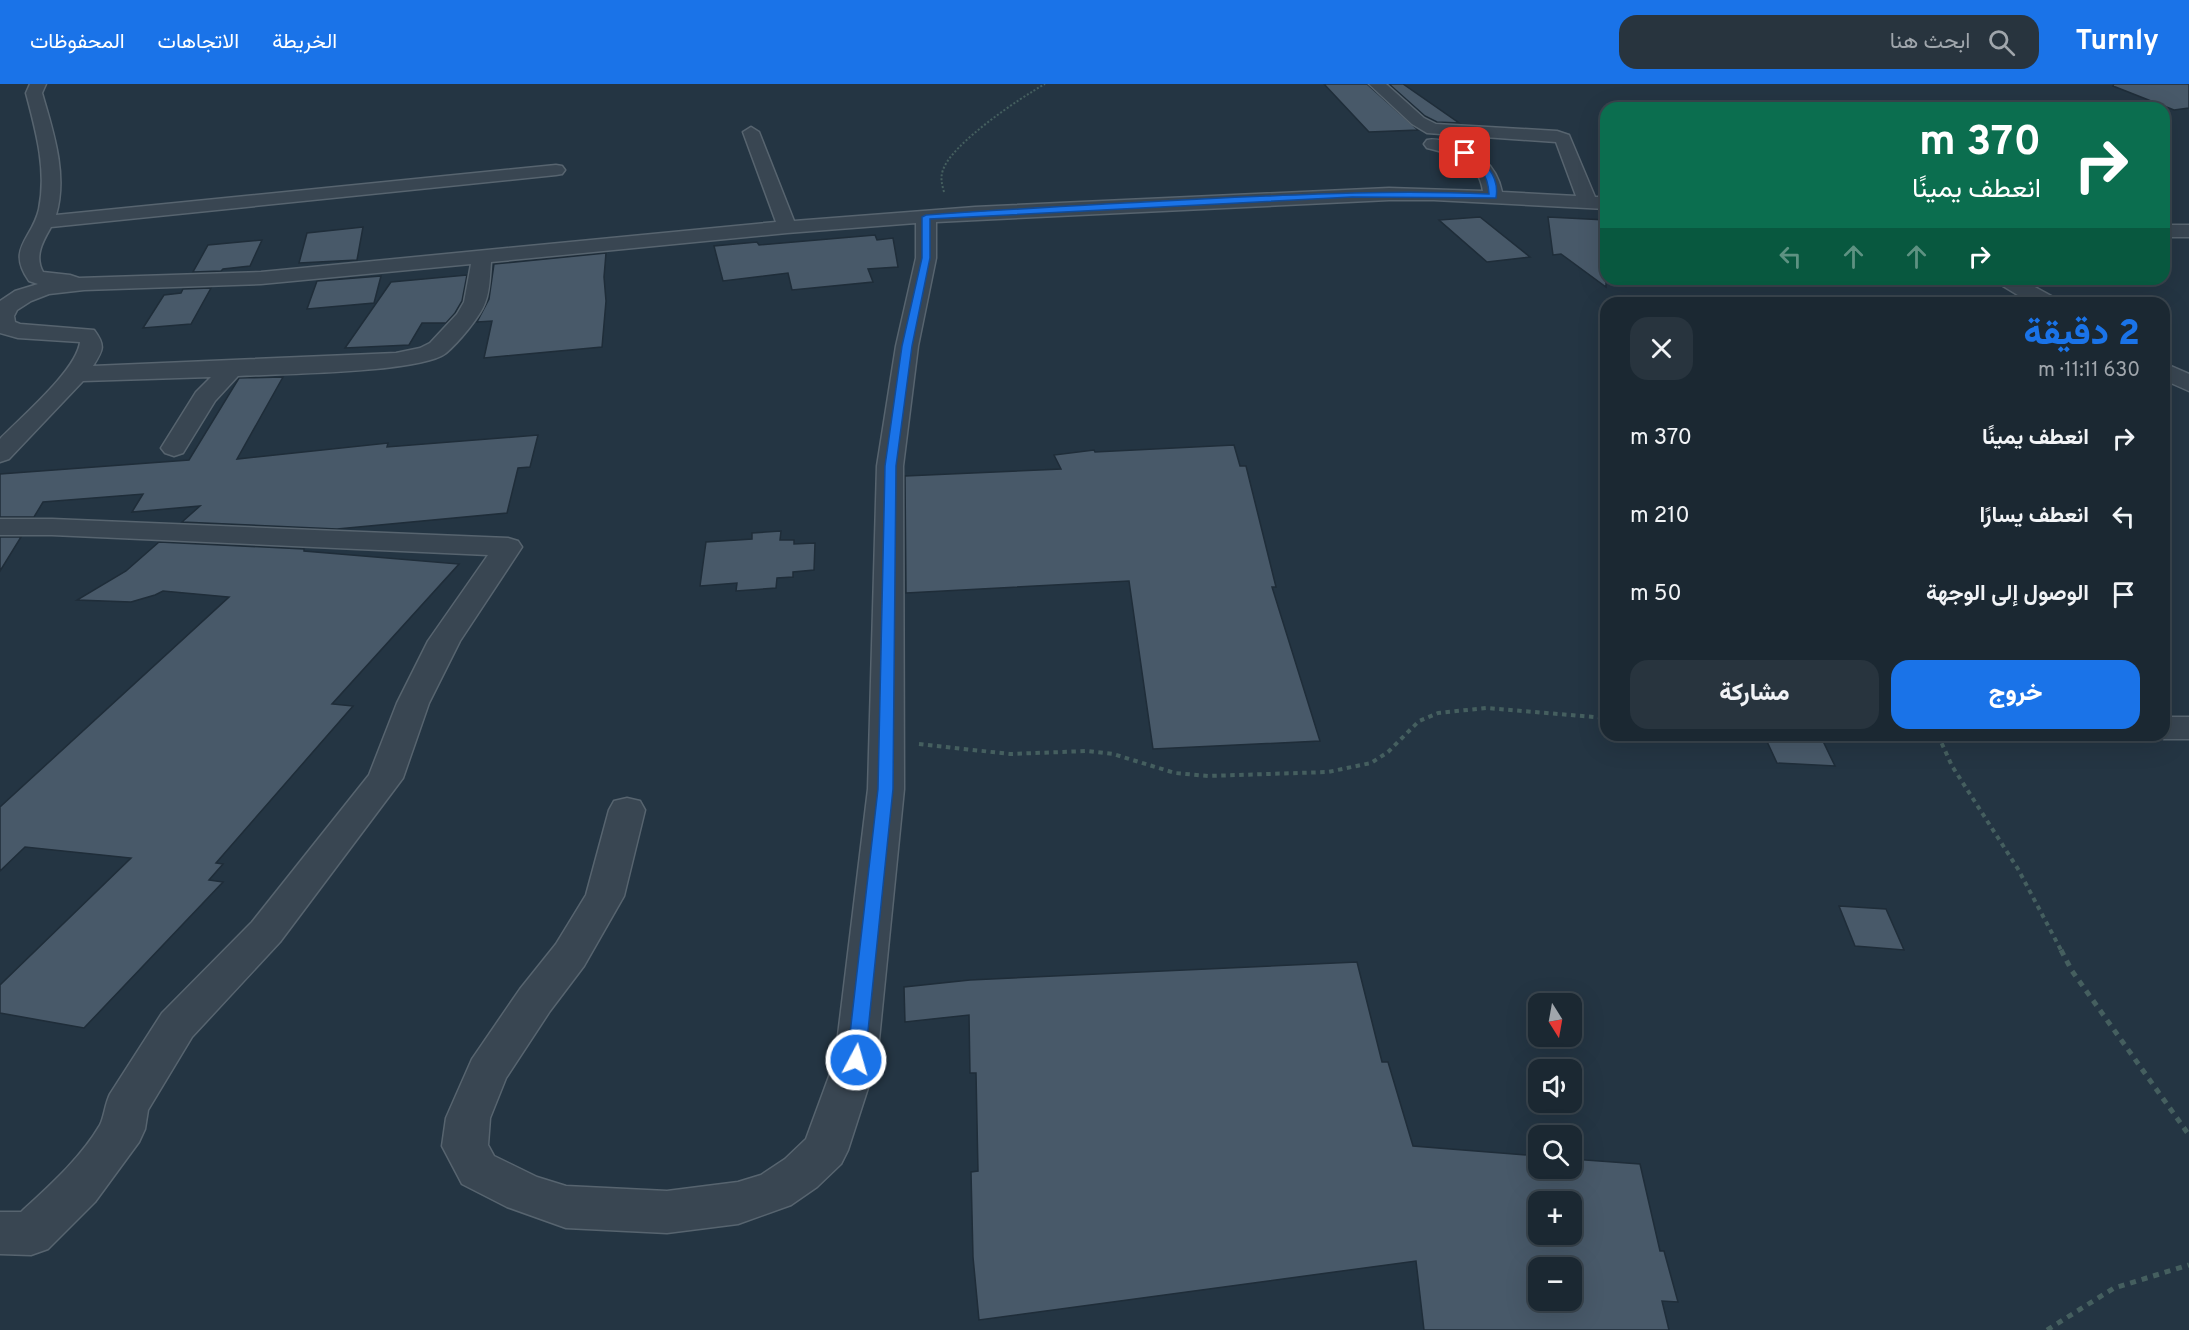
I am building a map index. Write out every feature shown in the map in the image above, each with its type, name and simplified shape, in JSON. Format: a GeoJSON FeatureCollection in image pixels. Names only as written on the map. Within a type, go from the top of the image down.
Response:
{"type":"FeatureCollection","features":[{"type":"Feature","properties":{"kind":"street"},"geometry":{"type":"LineString","coordinates":[[38,84],[34,93],[46,135],[52,192],[45,222],[32,242],[28,254],[31,271],[36,277],[42,279],[84,284]]}},
{"type":"Feature","properties":{"kind":"street"},"geometry":{"type":"LineString","coordinates":[[1377,84],[1418,121],[1434,129],[1557,136],[1563,139],[1597,202]]}},
{"type":"Feature","properties":{"kind":"street"},"geometry":{"type":"LineString","coordinates":[[751,132],[787,227]]}},
{"type":"Feature","properties":{"kind":"street"},"geometry":{"type":"LineString","coordinates":[[1433,144],[1465,153],[1482,163],[1492,182],[1493,196]]}},
{"type":"Feature","properties":{"kind":"street"},"geometry":{"type":"LineString","coordinates":[[45,222],[556,170]]}},
{"type":"Feature","properties":{"kind":"street"},"geometry":{"type":"LineString","coordinates":[[0,454],[75,374],[90,353],[90,338],[79,334],[8,328],[2,321],[11,297],[46,288],[84,284],[261,278],[787,227],[975,213],[1361,194],[1493,196],[1597,202]]}},
{"type":"Feature","properties":{"kind":"street"},"geometry":{"type":"LineString","coordinates":[[627,810],[605,896],[570,955],[535,1000],[487,1071],[468,1118],[465,1146],[478,1170],[524,1193],[567,1207],[667,1212],[738,1203],[775,1191],[801,1173],[825,1150],[856,1060],[886,789],[890,466],[907,346],[926,258],[926,217]]}},
{"type":"Feature","properties":{"kind":"street"},"geometry":{"type":"LineString","coordinates":[[2170,231],[2189,231]]}},
{"type":"Feature","properties":{"kind":"street"},"geometry":{"type":"LineString","coordinates":[[75,374],[231,369],[396,360],[427,354],[438,348],[466,317],[475,302],[482,256]]}},
{"type":"Feature","properties":{"kind":"street"},"geometry":{"type":"LineString","coordinates":[[2016,285],[2036,297]]}},
{"type":"Feature","properties":{"kind":"street"},"geometry":{"type":"LineString","coordinates":[[174,448],[205,398],[231,369]]}},
{"type":"Feature","properties":{"kind":"street"},"geometry":{"type":"LineString","coordinates":[[2170,373],[2189,384]]}},
{"type":"Feature","properties":{"kind":"street"},"geometry":{"type":"LineString","coordinates":[[0,527],[52,527],[508,547],[444,641],[412,704],[385,778],[266,932],[177,1025],[126,1107],[123,1129],[80,1188],[31,1234],[0,1233]]}},
{"type":"Feature","properties":{"kind":"street"},"geometry":{"type":"LineString","coordinates":[[2170,728],[2189,728]]}},
{"type":"Feature","properties":{"kind":"path"},"geometry":{"type":"LineString","coordinates":[[975,213],[956,205],[941,188],[940,177],[948,161],[968,139],[1045,84]]}},
{"type":"Feature","properties":{"kind":"path"},"geometry":{"type":"LineString","coordinates":[[885,740],[1010,754],[1087,751],[1113,754],[1165,771],[1208,776],[1328,772],[1355,768],[1371,763],[1388,752],[1419,721],[1438,713],[1455,710],[1486,708],[1600,718]]}},
{"type":"Feature","properties":{"kind":"path"},"geometry":{"type":"LineString","coordinates":[[1941,741],[1952,766],[2018,869],[2072,971],[2189,1135]]}},
{"type":"Feature","properties":{"kind":"path"},"geometry":{"type":"LineString","coordinates":[[2047,1330],[2114,1287],[2189,1265]]}},
{"type":"Feature","properties":{"kind":"building"},"geometry":{"type":"Polygon","coordinates":[[[1324,84],[1367,84],[1418,130],[1369,132],[1324,84]]]}},
{"type":"Feature","properties":{"kind":"building"},"geometry":{"type":"Polygon","coordinates":[[[1389,84],[1403,84],[1459,123],[1437,122],[1425,116],[1389,84]]]}},
{"type":"Feature","properties":{"kind":"building"},"geometry":{"type":"Polygon","coordinates":[[[2114,84],[2189,84],[2189,108],[2174,110],[2170,108],[2170,102],[2154,102],[2113,86],[2114,84]]]}},
{"type":"Feature","properties":{"kind":"building"},"geometry":{"type":"Polygon","coordinates":[[[1480,217],[1530,257],[1487,262],[1439,220],[1480,217]]]}},
{"type":"Feature","properties":{"kind":"building"},"geometry":{"type":"Polygon","coordinates":[[[1548,217],[1600,220],[1600,283],[1561,254],[1553,255],[1548,217]]]}},
{"type":"Feature","properties":{"kind":"building"},"geometry":{"type":"Polygon","coordinates":[[[363,227],[357,260],[299,263],[307,233],[363,227]]]}},
{"type":"Feature","properties":{"kind":"building"},"geometry":{"type":"Polygon","coordinates":[[[875,235],[877,240],[893,238],[898,267],[868,269],[873,282],[792,290],[788,273],[723,281],[714,246],[757,242],[759,245],[875,235]]]}},
{"type":"Feature","properties":{"kind":"building"},"geometry":{"type":"Polygon","coordinates":[[[262,240],[250,266],[221,271],[193,272],[208,245],[262,240]]]}},
{"type":"Feature","properties":{"kind":"building"},"geometry":{"type":"Polygon","coordinates":[[[606,253],[604,277],[606,301],[602,347],[484,358],[492,321],[477,322],[489,299],[494,264],[606,253]]]}},
{"type":"Feature","properties":{"kind":"building"},"geometry":{"type":"Polygon","coordinates":[[[467,275],[462,301],[446,323],[422,323],[409,345],[345,348],[391,282],[467,275]]]}},
{"type":"Feature","properties":{"kind":"building"},"geometry":{"type":"Polygon","coordinates":[[[381,276],[374,303],[307,309],[317,281],[381,276]]]}},
{"type":"Feature","properties":{"kind":"building"},"geometry":{"type":"Polygon","coordinates":[[[211,288],[191,324],[143,328],[164,295],[181,293],[183,289],[211,288]]]}},
{"type":"Feature","properties":{"kind":"building"},"geometry":{"type":"Polygon","coordinates":[[[283,377],[237,459],[388,443],[387,447],[538,435],[530,467],[518,468],[507,513],[337,529],[182,522],[200,506],[132,512],[143,494],[43,502],[34,517],[0,517],[0,474],[189,460],[239,378],[283,377]]]}},
{"type":"Feature","properties":{"kind":"building"},"geometry":{"type":"Polygon","coordinates":[[[1234,445],[1240,466],[1246,466],[1276,587],[1272,587],[1320,741],[1153,749],[1129,581],[906,593],[905,476],[1061,469],[1054,455],[1094,450],[1095,452],[1234,445]]]}},
{"type":"Feature","properties":{"kind":"building"},"geometry":{"type":"Polygon","coordinates":[[[781,531],[780,540],[794,540],[794,544],[815,543],[814,570],[793,572],[793,577],[777,578],[776,588],[736,591],[737,583],[700,586],[706,542],[752,539],[752,533],[781,531]]]}},
{"type":"Feature","properties":{"kind":"building"},"geometry":{"type":"Polygon","coordinates":[[[0,537],[21,537],[0,571],[0,537]]]}},
{"type":"Feature","properties":{"kind":"building"},"geometry":{"type":"Polygon","coordinates":[[[159,542],[304,549],[304,551],[459,564],[332,704],[353,706],[216,863],[223,864],[209,880],[223,882],[84,1028],[0,1013],[0,985],[131,858],[25,847],[0,871],[0,807],[229,597],[163,591],[131,602],[77,600],[126,571],[159,542]]]}},
{"type":"Feature","properties":{"kind":"building"},"geometry":{"type":"Polygon","coordinates":[[[1767,741],[1823,741],[1835,766],[1777,763],[1767,741]]]}},
{"type":"Feature","properties":{"kind":"building"},"geometry":{"type":"Polygon","coordinates":[[[1839,906],[1886,909],[1904,950],[1855,946],[1839,906]]]}},
{"type":"Feature","properties":{"kind":"building"},"geometry":{"type":"Polygon","coordinates":[[[1357,962],[1382,1062],[1388,1062],[1413,1146],[1528,1155],[1528,1179],[1582,1179],[1582,1160],[1640,1164],[1660,1251],[1664,1251],[1678,1302],[1662,1301],[1669,1330],[1424,1330],[1416,1261],[979,1320],[973,1257],[971,1172],[978,1171],[976,1073],[970,1073],[969,1015],[905,1022],[904,987],[970,980],[1357,962]]]}},
{"type":"Feature","properties":{"kind":"route"},"geometry":{"type":"LineString","coordinates":[[856,1060],[886,789],[890,466],[907,346],[926,258],[926,217],[1042,209],[1352,195],[1493,196],[1492,182],[1482,163],[1465,153]]}}]}
